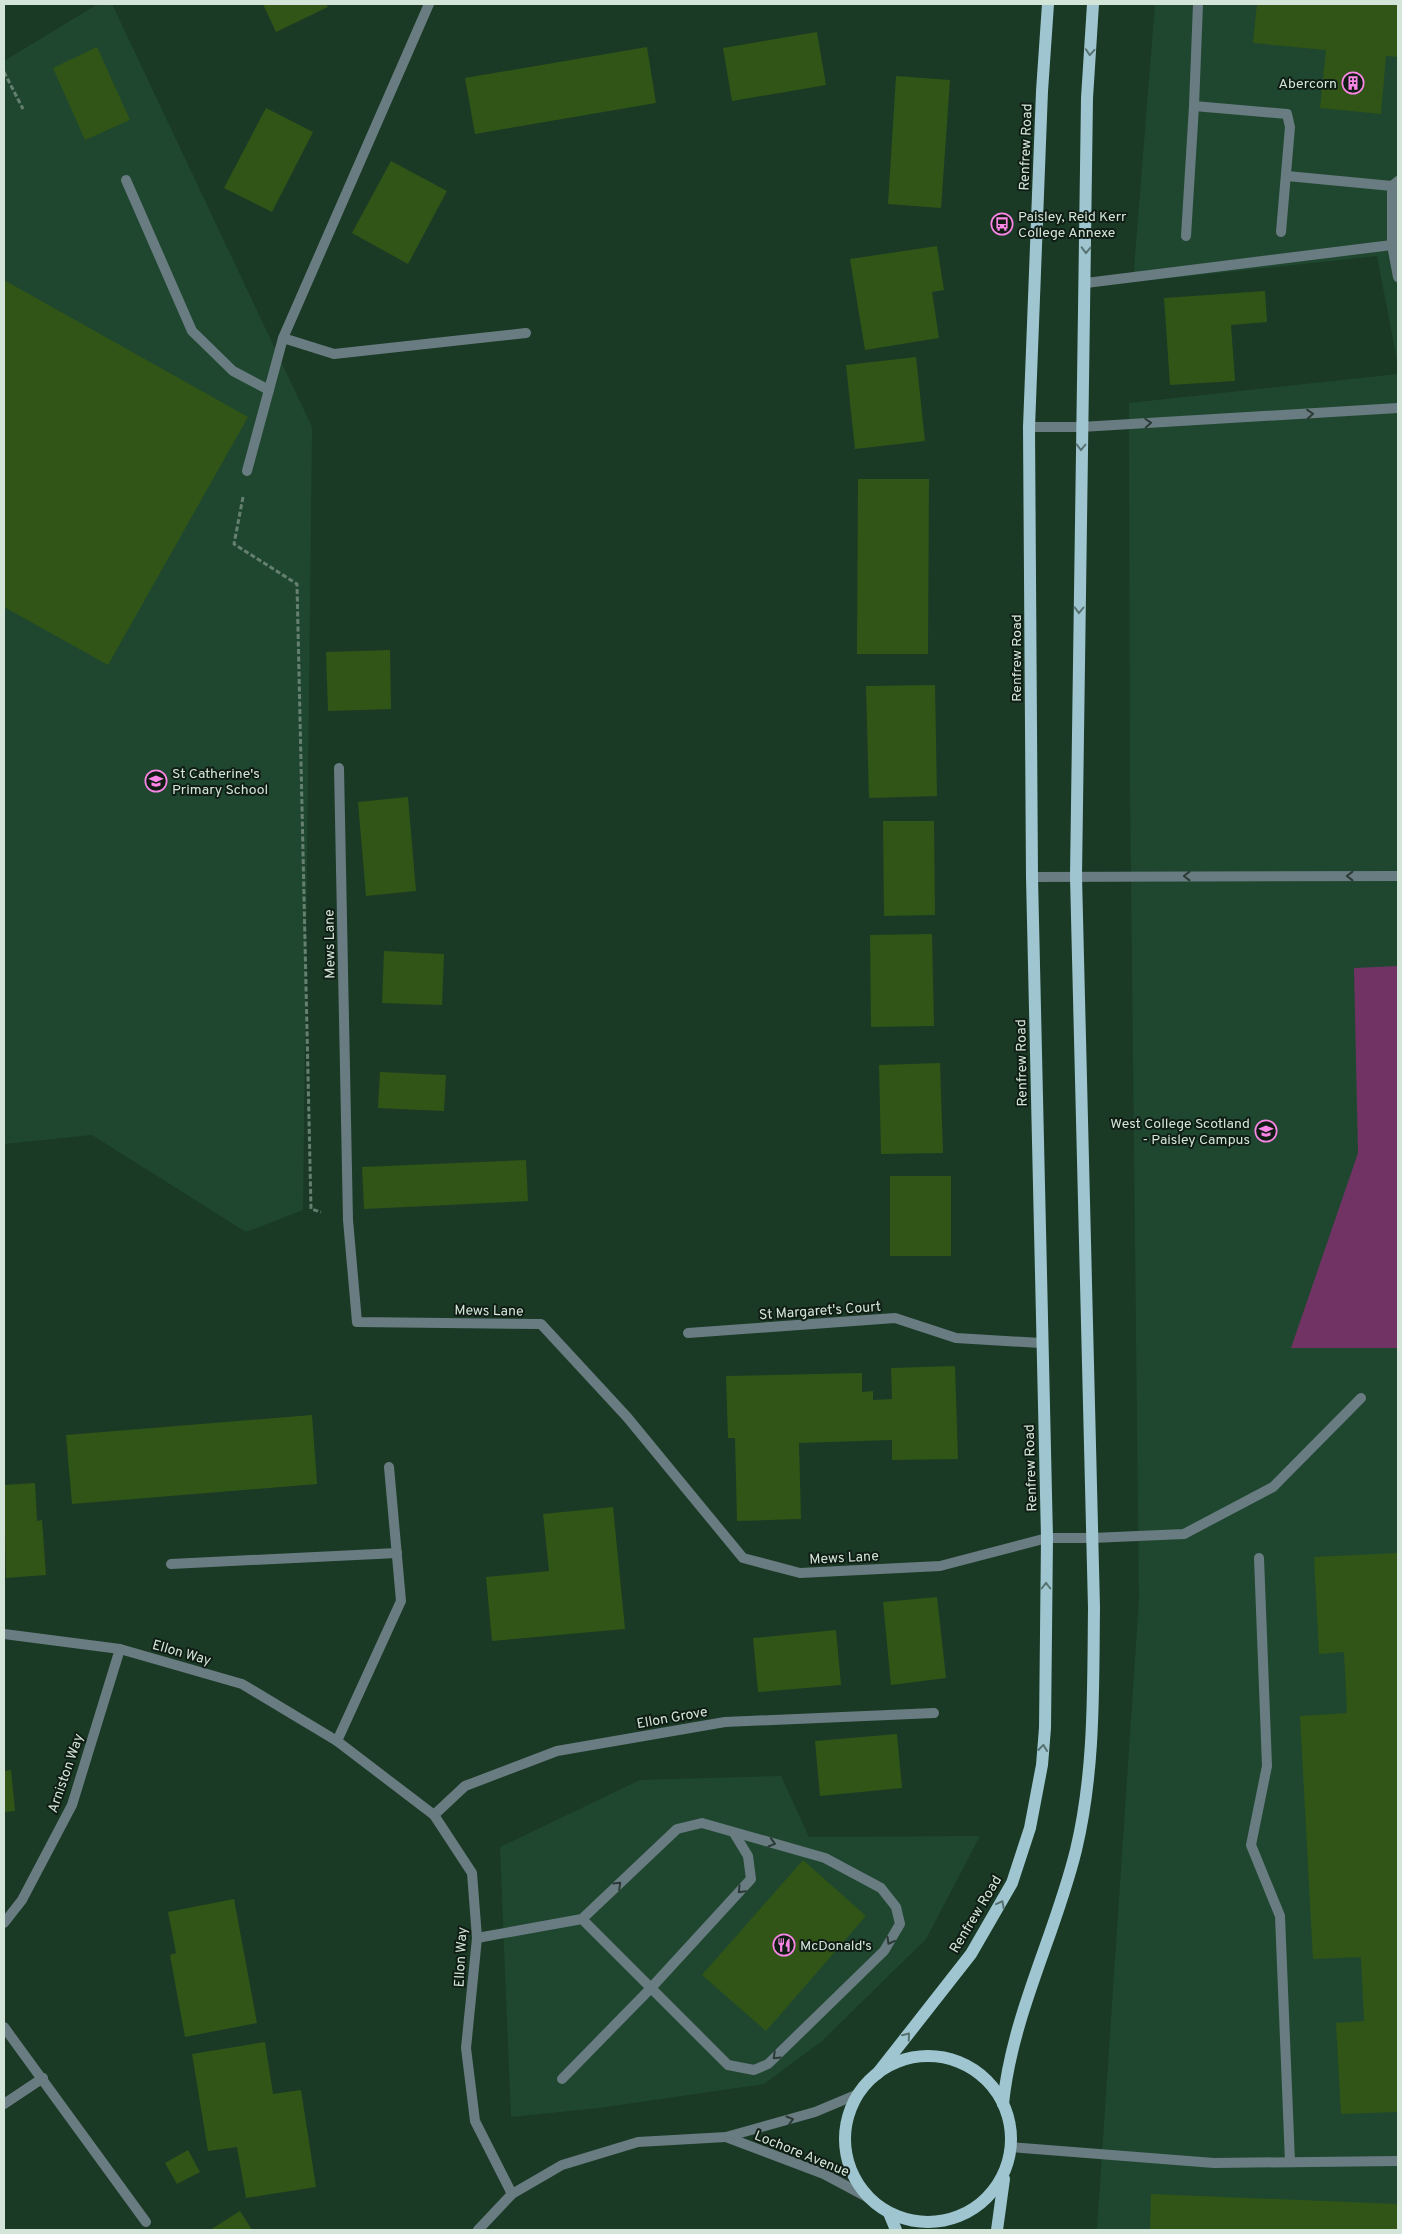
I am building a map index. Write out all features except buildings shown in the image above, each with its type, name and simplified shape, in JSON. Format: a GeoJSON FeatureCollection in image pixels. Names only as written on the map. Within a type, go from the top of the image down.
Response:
{"type":"FeatureCollection","features":[{"type":"Feature","properties":{"kind":"main road","name":"Renfrew Road"},"geometry":{"type":"LineString","coordinates":[[876,2074],[971,1954],[1012,1883],[1025,1846],[1036,1797],[1045,1728],[1047,1538],[1041,1343],[1032,877],[1029,427],[1042,91],[1048,4]]}},
{"type":"Feature","properties":{"kind":"main road"},"geometry":{"type":"LineString","coordinates":[[1003,2104],[1006,2077],[1016,2030],[1059,1913],[1076,1849],[1086,1797],[1092,1720],[1094,1608],[1076,876],[1081,426],[1086,283],[1087,98],[1093,4]]}},
{"type":"Feature","properties":{"kind":"main road"},"geometry":{"type":"LineString","coordinates":[[997,2230],[1011,2147],[1009,2119],[999,2094],[980,2074],[956,2061],[928,2056],[901,2061],[876,2074],[858,2094],[847,2120],[845,2148],[852,2174],[867,2197],[889,2213],[915,2222],[942,2222],[951,2219],[968,2213],[990,2196],[1005,2174]]}},
{"type":"Feature","properties":{"kind":"main road"},"geometry":{"type":"LineString","coordinates":[[889,2213],[896,2230]]}},
{"type":"Feature","properties":{"kind":"street"},"geometry":{"type":"LineString","coordinates":[[247,471],[283,338],[429,4]]}},
{"type":"Feature","properties":{"kind":"street"},"geometry":{"type":"LineString","coordinates":[[1186,236],[1198,4]]}},
{"type":"Feature","properties":{"kind":"street"},"geometry":{"type":"LineString","coordinates":[[1194,106],[1287,114],[1290,128],[1281,232]]}},
{"type":"Feature","properties":{"kind":"street"},"geometry":{"type":"LineString","coordinates":[[1287,176],[1395,184],[1392,245],[1398,277]]}},
{"type":"Feature","properties":{"kind":"street"},"geometry":{"type":"LineString","coordinates":[[126,180],[192,332],[233,371],[269,390]]}},
{"type":"Feature","properties":{"kind":"street"},"geometry":{"type":"LineString","coordinates":[[1086,283],[1392,245]]}},
{"type":"Feature","properties":{"kind":"street"},"geometry":{"type":"LineString","coordinates":[[283,338],[334,354],[526,333]]}},
{"type":"Feature","properties":{"kind":"street"},"geometry":{"type":"LineString","coordinates":[[1029,427],[1081,426],[1398,408]]}},
{"type":"Feature","properties":{"kind":"street","name":"Mews Lane"},"geometry":{"type":"LineString","coordinates":[[339,768],[348,1220],[357,1322],[540,1324],[627,1417],[743,1558],[800,1574],[940,1566],[1047,1538],[1184,1534],[1273,1487],[1361,1398]]}},
{"type":"Feature","properties":{"kind":"street"},"geometry":{"type":"LineString","coordinates":[[1032,877],[1398,876]]}},
{"type":"Feature","properties":{"kind":"street","name":"St Margaret's Court"},"geometry":{"type":"LineString","coordinates":[[688,1333],[895,1318],[956,1338],[1041,1343]]}},
{"type":"Feature","properties":{"kind":"street"},"geometry":{"type":"LineString","coordinates":[[337,1741],[401,1601],[389,1467]]}},
{"type":"Feature","properties":{"kind":"street"},"geometry":{"type":"LineString","coordinates":[[171,1564],[397,1553]]}},
{"type":"Feature","properties":{"kind":"street"},"geometry":{"type":"LineString","coordinates":[[1259,1558],[1268,1766],[1251,1845],[1280,1916],[1290,2162]]}},
{"type":"Feature","properties":{"kind":"street","name":"Ellon Way"},"geometry":{"type":"LineString","coordinates":[[4,1634],[120,1649],[242,1684],[337,1741],[434,1814],[472,1873],[477,1938],[466,2048],[475,2121],[512,2194]]}},
{"type":"Feature","properties":{"kind":"street","name":"Arniston Way"},"geometry":{"type":"LineString","coordinates":[[4,1923],[22,1900],[72,1805],[120,1649]]}},
{"type":"Feature","properties":{"kind":"street","name":"Ellon Grove"},"geometry":{"type":"LineString","coordinates":[[434,1814],[465,1786],[557,1751],[725,1722],[934,1713]]}},
{"type":"Feature","properties":{"kind":"street"},"geometry":{"type":"LineString","coordinates":[[477,1938],[582,1919],[677,1829],[702,1823],[825,1858],[881,1888],[896,1908],[900,1924],[884,1951],[768,2064],[754,2070],[728,2065],[582,1919]]}},
{"type":"Feature","properties":{"kind":"street"},"geometry":{"type":"LineString","coordinates":[[562,2079],[651,1988],[751,1879],[748,1856],[734,1832]]}},
{"type":"Feature","properties":{"kind":"street"},"geometry":{"type":"LineString","coordinates":[[4,2027],[43,2078],[146,2222]]}},
{"type":"Feature","properties":{"kind":"street"},"geometry":{"type":"LineString","coordinates":[[4,2104],[43,2078]]}},
{"type":"Feature","properties":{"kind":"street","name":"Lochore Avenue"},"geometry":{"type":"LineString","coordinates":[[478,2230],[512,2194],[562,2166],[638,2142],[726,2137],[815,2112],[858,2094]]}},
{"type":"Feature","properties":{"kind":"street","name":"Lochore Avenue"},"geometry":{"type":"LineString","coordinates":[[726,2137],[824,2174],[867,2197]]}},
{"type":"Feature","properties":{"kind":"street"},"geometry":{"type":"LineString","coordinates":[[1011,2147],[1214,2163],[1398,2161]]}},
{"type":"Feature","properties":{"kind":"path"},"geometry":{"type":"LineString","coordinates":[[4,72],[23,109]]}},
{"type":"Feature","properties":{"kind":"path"},"geometry":{"type":"LineString","coordinates":[[247,471],[234,544],[297,584],[311,1209],[348,1220]]}},
{"type":"Feature","properties":{"kind":"shaded area","name":"St Catherine's Primary School"},"geometry":{"type":"Polygon","coordinates":[[[98,4],[112,4],[312,427],[303,1210],[246,1232],[92,1135],[4,1144],[4,61],[98,4]]]}},
{"type":"Feature","properties":{"kind":"shaded area"},"geometry":{"type":"Polygon","coordinates":[[[1155,4],[1398,4],[1398,365],[1377,256],[1133,282],[1155,4]]]}},
{"type":"Feature","properties":{"kind":"shaded area","name":"West College Scotland - Paisley Campus"},"geometry":{"type":"Polygon","coordinates":[[[1398,374],[1398,2230],[1097,2230],[1139,1600],[1130,787],[1129,403],[1398,374]]]}},
{"type":"Feature","properties":{"kind":"shaded area"},"geometry":{"type":"Polygon","coordinates":[[[1398,966],[1398,1348],[1291,1348],[1358,1153],[1354,968],[1398,966]]]}},
{"type":"Feature","properties":{"kind":"shaded area"},"geometry":{"type":"Polygon","coordinates":[[[781,1776],[809,1837],[980,1836],[926,1939],[822,2041],[764,2084],[599,2108],[511,2117],[500,1847],[640,1780],[781,1776]]]}},
{"type":"Feature","properties":{"kind":"place","name":"Abercorn"},"geometry":{"type":"Point","coordinates":[1353,83]}},
{"type":"Feature","properties":{"kind":"place","name":"Paisley, Reid Kerr College Annexe"},"geometry":{"type":"Point","coordinates":[1002,224]}},
{"type":"Feature","properties":{"kind":"place","name":"St Catherine's Primary School"},"geometry":{"type":"Point","coordinates":[156,781]}},
{"type":"Feature","properties":{"kind":"place","name":"West College Scotland - Paisley Campus"},"geometry":{"type":"Point","coordinates":[1266,1131]}},
{"type":"Feature","properties":{"kind":"place","name":"McDonald's"},"geometry":{"type":"Point","coordinates":[784,1945]}}]}
